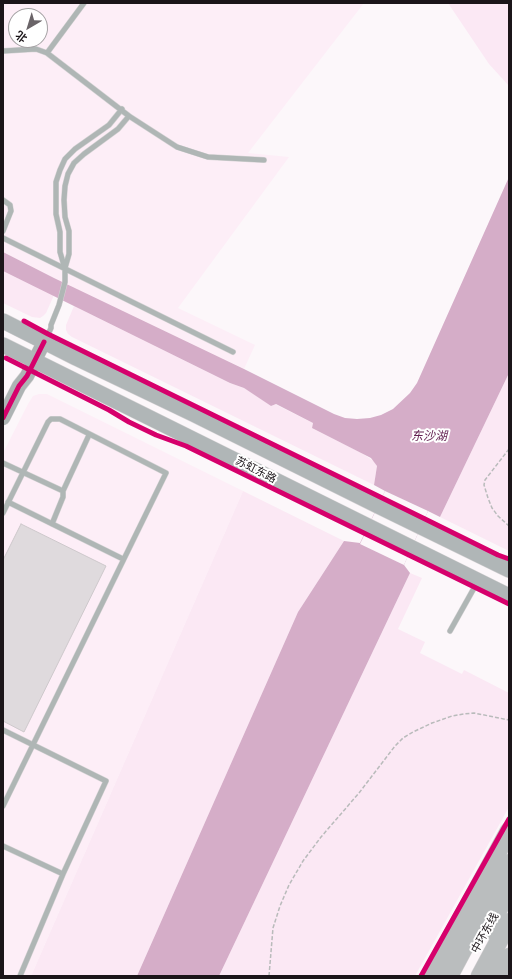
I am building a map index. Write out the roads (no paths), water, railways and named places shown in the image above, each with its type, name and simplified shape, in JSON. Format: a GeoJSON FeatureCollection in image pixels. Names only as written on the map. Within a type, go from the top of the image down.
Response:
{"type":"FeatureCollection","features":[{"type":"Feature","properties":{"kind":"highway"},"geometry":{"type":"LineString","coordinates":[[449,976],[496,885],[509,831]]}},
{"type":"Feature","properties":{"kind":"highway"},"geometry":{"type":"LineString","coordinates":[[438,976],[509,863]]}},
{"type":"Feature","properties":{"kind":"highway"},"geometry":{"type":"LineString","coordinates":[[430,976],[496,885]]}},
{"type":"Feature","properties":{"kind":"highway","name":"中环东线"},"geometry":{"type":"LineString","coordinates":[[462,976],[496,885]]}},
{"type":"Feature","properties":{"kind":"highway","name":"中环东线"},"geometry":{"type":"LineString","coordinates":[[480,976],[509,922]]}},
{"type":"Feature","properties":{"kind":"highway"},"geometry":{"type":"LineString","coordinates":[[497,976],[509,957]]}},
{"type":"Feature","properties":{"kind":"highway"},"geometry":{"type":"LineString","coordinates":[[506,976],[509,970]]}},
{"type":"Feature","properties":{"kind":"main road","name":"苏虹东路"},"geometry":{"type":"LineString","coordinates":[[3,321],[509,570]]}},
{"type":"Feature","properties":{"kind":"main road","name":"苏虹东路"},"geometry":{"type":"LineString","coordinates":[[3,344],[509,596]]}},
{"type":"Feature","properties":{"kind":"street"},"geometry":{"type":"LineString","coordinates":[[3,418],[44,342]]}},
{"type":"Feature","properties":{"kind":"lane"},"geometry":{"type":"LineString","coordinates":[[47,53],[84,3]]}},
{"type":"Feature","properties":{"kind":"lane"},"geometry":{"type":"LineString","coordinates":[[3,51],[36,49],[47,53],[122,109],[129,116],[178,147],[208,157],[264,160]]}},
{"type":"Feature","properties":{"kind":"lane"},"geometry":{"type":"LineString","coordinates":[[44,342],[51,328],[65,282],[60,252],[60,232],[56,214],[56,182],[60,170],[65,159],[75,149],[109,125],[122,109]]}},
{"type":"Feature","properties":{"kind":"lane"},"geometry":{"type":"LineString","coordinates":[[64,269],[69,254],[69,231],[65,217],[64,200],[68,174],[74,163],[118,129],[129,116]]}},
{"type":"Feature","properties":{"kind":"lane"},"geometry":{"type":"LineString","coordinates":[[3,200],[10,206],[12,211],[3,232]]}},
{"type":"Feature","properties":{"kind":"lane"},"geometry":{"type":"LineString","coordinates":[[3,238],[233,352]]}},
{"type":"Feature","properties":{"kind":"lane"},"geometry":{"type":"LineString","coordinates":[[3,513],[48,422],[52,419],[60,419],[166,473],[3,806]]}},
{"type":"Feature","properties":{"kind":"lane"},"geometry":{"type":"LineString","coordinates":[[52,524],[63,498],[63,491],[89,435]]}},
{"type":"Feature","properties":{"kind":"lane"},"geometry":{"type":"LineString","coordinates":[[3,463],[63,491]]}},
{"type":"Feature","properties":{"kind":"lane"},"geometry":{"type":"LineString","coordinates":[[8,502],[123,559]]}},
{"type":"Feature","properties":{"kind":"lane"},"geometry":{"type":"LineString","coordinates":[[450,631],[478,580]]}},
{"type":"Feature","properties":{"kind":"lane"},"geometry":{"type":"LineString","coordinates":[[3,730],[106,781],[63,874],[20,976]]}},
{"type":"Feature","properties":{"kind":"lane"},"geometry":{"type":"LineString","coordinates":[[3,846],[63,874]]}},
{"type":"Feature","properties":{"kind":"water","name":"东沙湖"},"geometry":{"type":"Polygon","coordinates":[[[509,177],[509,373],[440,517],[428,511],[404,565],[410,573],[219,976],[137,976],[298,612],[344,541],[360,543],[385,491],[374,485],[377,466],[371,458],[312,428],[313,423],[276,404],[271,406],[244,388],[230,383],[3,271],[3,252],[334,414],[345,418],[370,418],[381,415],[393,409],[410,393],[417,383],[509,177]]]}}]}
